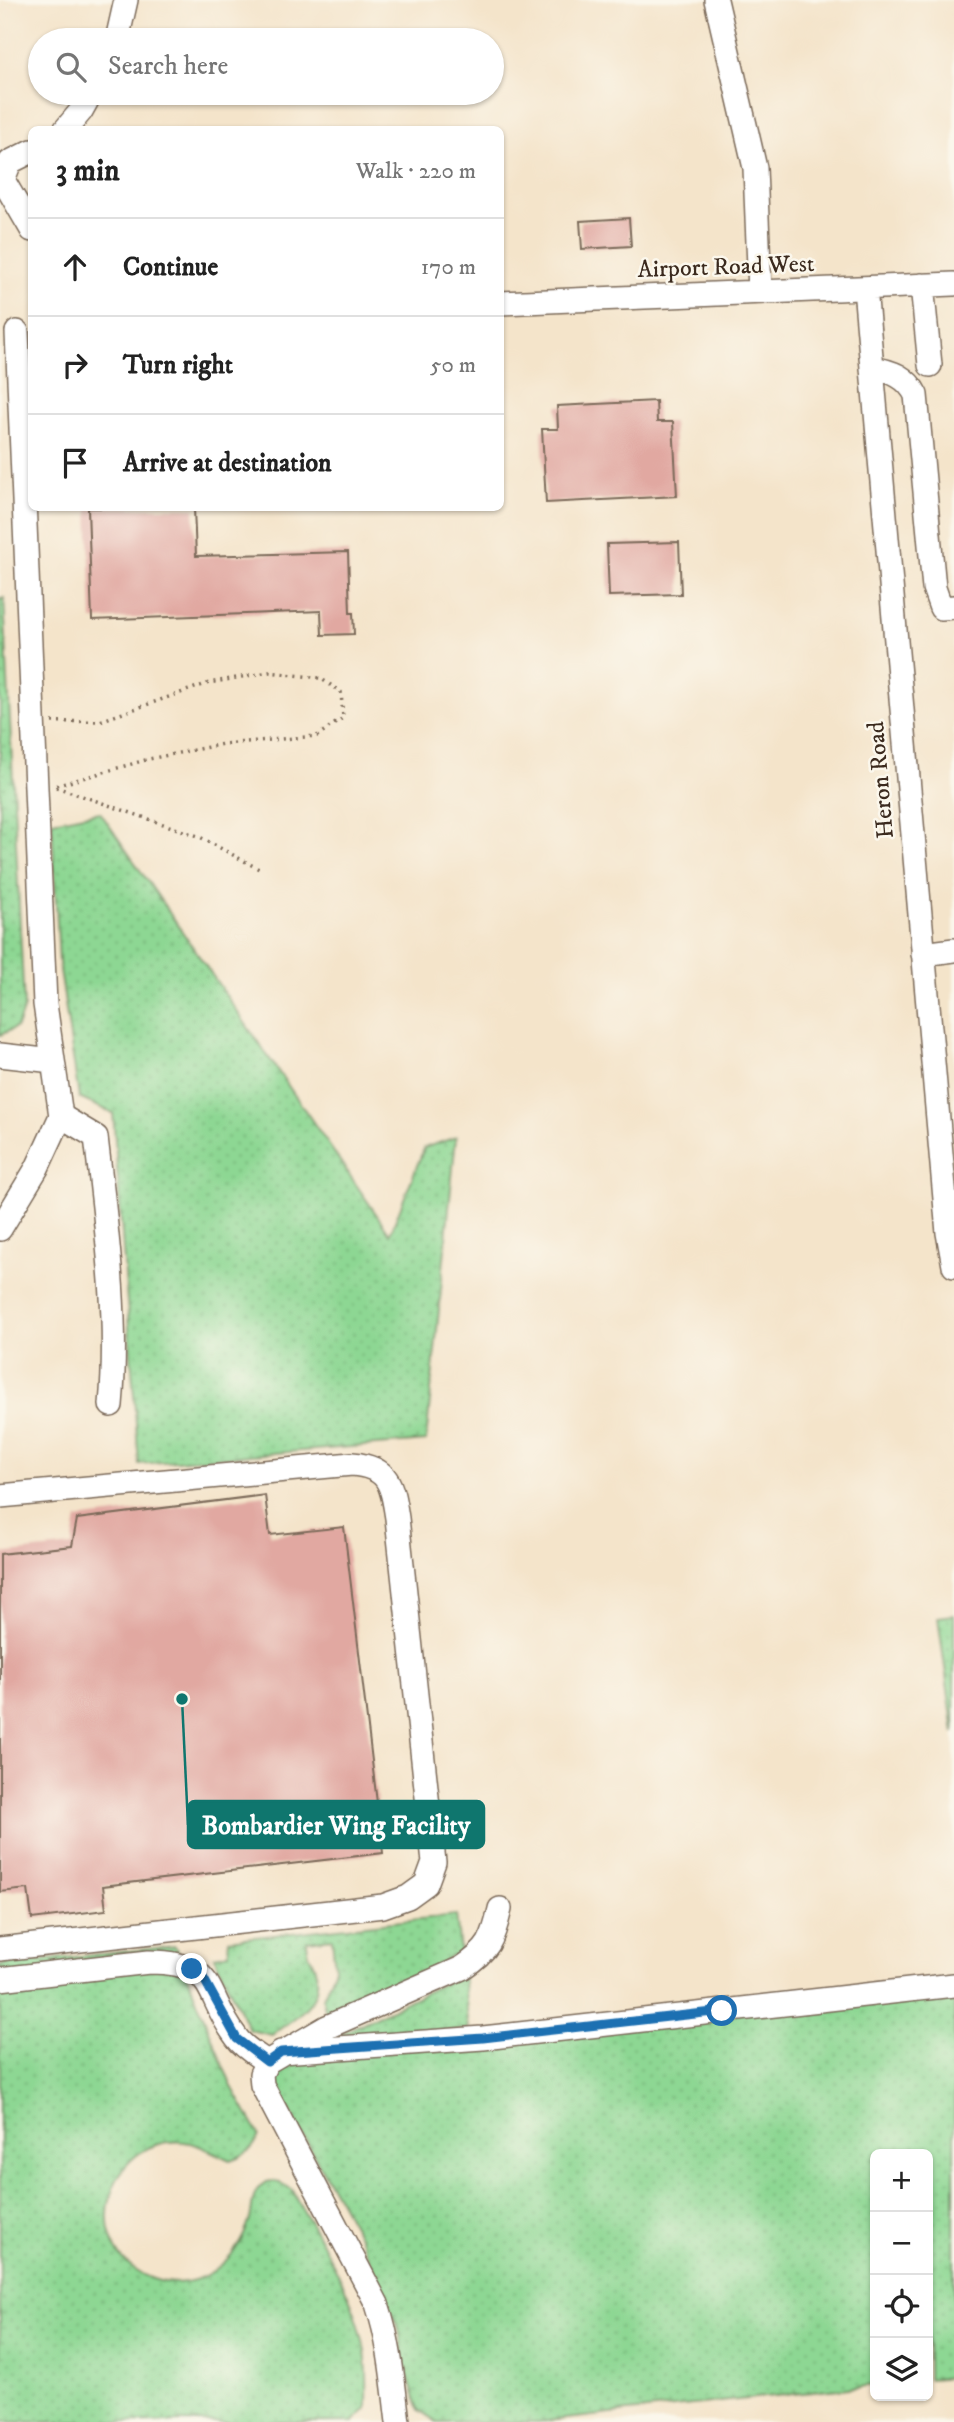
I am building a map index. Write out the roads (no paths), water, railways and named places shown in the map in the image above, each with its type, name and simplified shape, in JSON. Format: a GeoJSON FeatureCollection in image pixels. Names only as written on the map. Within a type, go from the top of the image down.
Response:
{"type":"FeatureCollection","features":[{"type":"Feature","properties":{"kind":"street"},"geometry":{"type":"LineString","coordinates":[[120,28],[126,0]]}},
{"type":"Feature","properties":{"kind":"street"},"geometry":{"type":"LineString","coordinates":[[716,0],[755,169],[760,292]]}},
{"type":"Feature","properties":{"kind":"street"},"geometry":{"type":"LineString","coordinates":[[68,126],[84,105]]}},
{"type":"Feature","properties":{"kind":"street"},"geometry":{"type":"LineString","coordinates":[[28,153],[10,162],[3,180],[28,223]]}},
{"type":"Feature","properties":{"kind":"street","name":"Airport Road West"},"geometry":{"type":"LineString","coordinates":[[504,303],[954,284]]}},
{"type":"Feature","properties":{"kind":"street"},"geometry":{"type":"LineString","coordinates":[[922,285],[930,365]]}},
{"type":"Feature","properties":{"kind":"street","name":"Heron Road"},"geometry":{"type":"LineString","coordinates":[[865,288],[948,1233],[954,1266]]}},
{"type":"Feature","properties":{"kind":"street"},"geometry":{"type":"LineString","coordinates":[[0,1229],[37,1168],[61,1116],[45,1004],[45,786],[33,722],[16,332]]}},
{"type":"Feature","properties":{"kind":"street"},"geometry":{"type":"LineString","coordinates":[[872,368],[889,371],[909,383],[916,395],[934,588],[941,608],[954,607]]}},
{"type":"Feature","properties":{"kind":"street"},"geometry":{"type":"LineString","coordinates":[[923,954],[954,950]]}},
{"type":"Feature","properties":{"kind":"street"},"geometry":{"type":"LineString","coordinates":[[0,1055],[53,1061]]}},
{"type":"Feature","properties":{"kind":"street"},"geometry":{"type":"LineString","coordinates":[[61,1116],[96,1137],[110,1272],[114,1370],[111,1405]]}},
{"type":"Feature","properties":{"kind":"street"},"geometry":{"type":"LineString","coordinates":[[0,1496],[352,1464],[370,1465],[384,1476],[393,1493],[397,1518],[434,1862],[426,1884],[408,1897],[383,1906],[0,1949]]}},
{"type":"Feature","properties":{"kind":"street"},"geometry":{"type":"LineString","coordinates":[[398,2422],[391,2355],[377,2304],[262,2085],[261,2074],[274,2057],[327,2027],[462,1968],[481,1955],[494,1933],[500,1909]]}},
{"type":"Feature","properties":{"kind":"street"},"geometry":{"type":"LineString","coordinates":[[0,1979],[149,1962],[173,1962],[192,1969],[204,1979],[237,2039],[274,2057],[483,2038],[954,1985]]}},
{"type":"Feature","properties":{"kind":"place","name":"Bombardier Wing Facility"},"geometry":{"type":"Point","coordinates":[182,1699]}}]}
